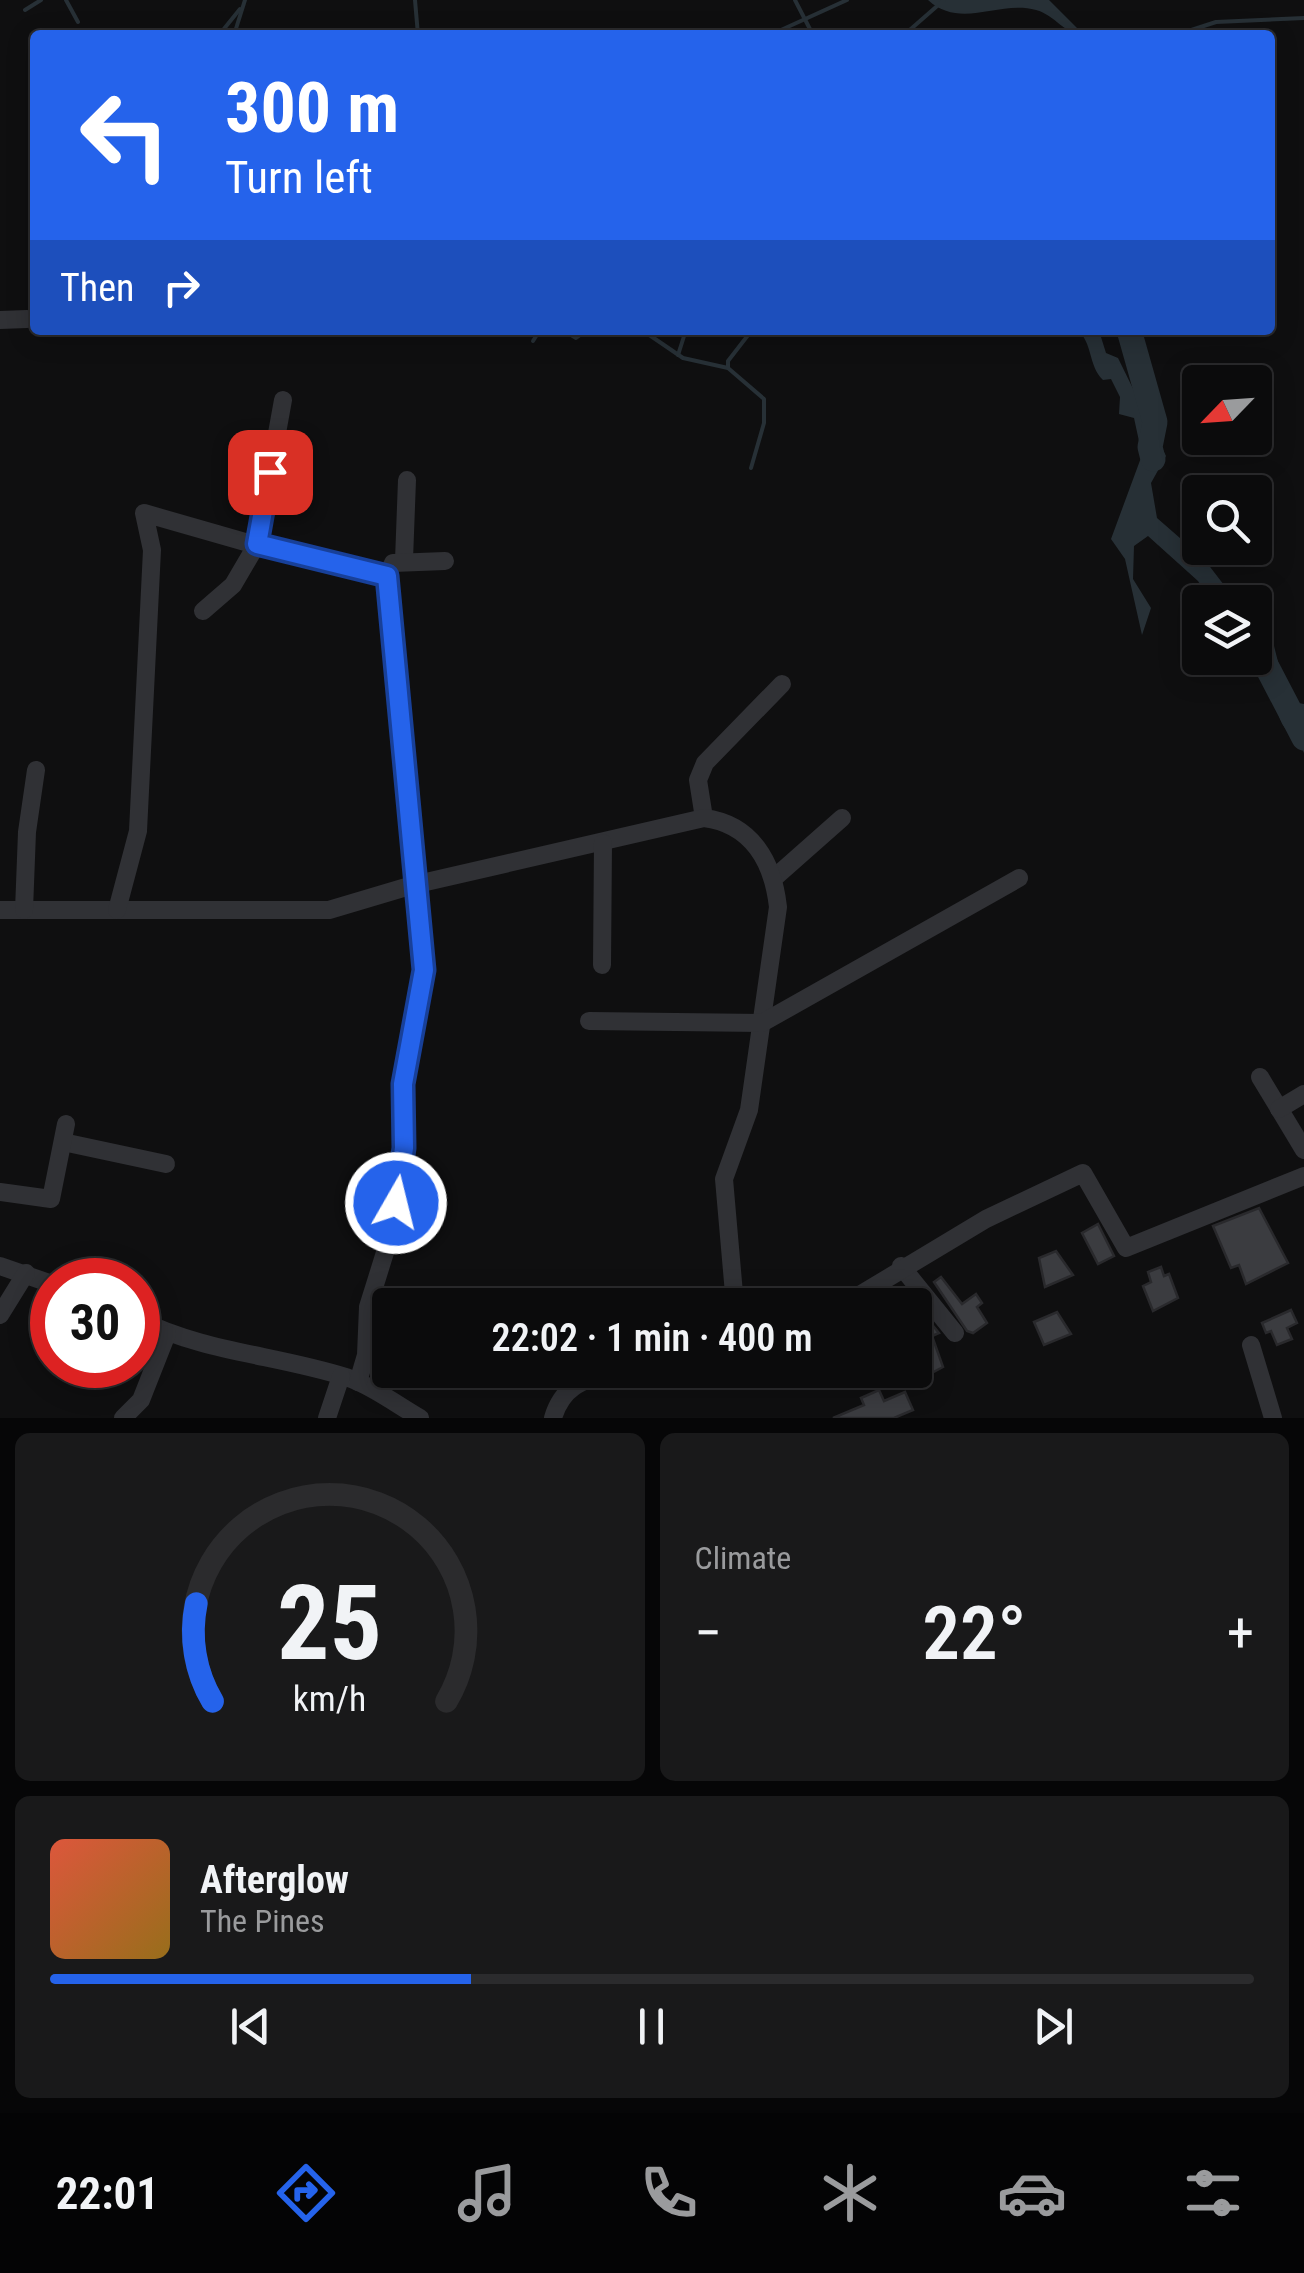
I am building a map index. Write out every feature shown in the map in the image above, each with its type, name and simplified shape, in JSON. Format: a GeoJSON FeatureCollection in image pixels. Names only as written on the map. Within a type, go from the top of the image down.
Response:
{"type":"FeatureCollection","features":[{"type":"Feature","properties":{"kind":"street"},"geometry":{"type":"LineString","coordinates":[[0,320],[27,319]]}},
{"type":"Feature","properties":{"kind":"street"},"geometry":{"type":"LineString","coordinates":[[203,610],[234,585],[257,544],[283,400]]}},
{"type":"Feature","properties":{"kind":"street"},"geometry":{"type":"LineString","coordinates":[[404,560],[407,480]]}},
{"type":"Feature","properties":{"kind":"street"},"geometry":{"type":"LineString","coordinates":[[117,910],[138,831],[152,550],[144,512],[387,576]]}},
{"type":"Feature","properties":{"kind":"street"},"geometry":{"type":"LineString","coordinates":[[328,1418],[366,1355],[368,1307],[392,1230],[404,1148],[403,1084],[424,970],[387,576],[393,563],[404,560],[445,561]]}},
{"type":"Feature","properties":{"kind":"street"},"geometry":{"type":"LineString","coordinates":[[704,818],[698,780],[705,763],[782,684]]}},
{"type":"Feature","properties":{"kind":"street"},"geometry":{"type":"LineString","coordinates":[[24,910],[26,832],[36,770]]}},
{"type":"Feature","properties":{"kind":"street"},"geometry":{"type":"LineString","coordinates":[[0,910],[328,910],[413,884],[704,818],[751,837],[773,879],[778,907],[749,1110],[724,1179],[734,1288]]}},
{"type":"Feature","properties":{"kind":"street"},"geometry":{"type":"LineString","coordinates":[[773,879],[842,818]]}},
{"type":"Feature","properties":{"kind":"street"},"geometry":{"type":"LineString","coordinates":[[602,965],[603,842]]}},
{"type":"Feature","properties":{"kind":"street"},"geometry":{"type":"LineString","coordinates":[[589,1021],[762,1024],[1019,878]]}},
{"type":"Feature","properties":{"kind":"street"},"geometry":{"type":"LineString","coordinates":[[1260,1077],[1304,1150]]}},
{"type":"Feature","properties":{"kind":"street"},"geometry":{"type":"LineString","coordinates":[[1279,1109],[1304,1094]]}},
{"type":"Feature","properties":{"kind":"street"},"geometry":{"type":"LineString","coordinates":[[0,1192],[51,1198],[64,1133],[166,1164]]}},
{"type":"Feature","properties":{"kind":"street"},"geometry":{"type":"LineString","coordinates":[[869,1288],[986,1219],[1083,1173],[1126,1248],[1304,1176]]}},
{"type":"Feature","properties":{"kind":"street"},"geometry":{"type":"LineString","coordinates":[[0,1266],[30,1276]]}},
{"type":"Feature","properties":{"kind":"street"},"geometry":{"type":"LineString","coordinates":[[901,1266],[955,1333]]}},
{"type":"Feature","properties":{"kind":"street"},"geometry":{"type":"LineString","coordinates":[[0,1315],[26,1274]]}},
{"type":"Feature","properties":{"kind":"street"},"geometry":{"type":"LineString","coordinates":[[160,1330],[350,1379],[420,1418]]}},
{"type":"Feature","properties":{"kind":"street"},"geometry":{"type":"LineString","coordinates":[[123,1418],[141,1400],[167,1334]]}},
{"type":"Feature","properties":{"kind":"street"},"geometry":{"type":"LineString","coordinates":[[1251,1344],[1273,1418]]}},
{"type":"Feature","properties":{"kind":"street"},"geometry":{"type":"LineString","coordinates":[[552,1418],[569,1388]]}},
{"type":"Feature","properties":{"kind":"shaded area"},"geometry":{"type":"Polygon","coordinates":[[[928,0],[1049,0],[1079,30],[1068,30],[1036,10],[1008,8],[967,14],[941,9],[928,0]]]}},
{"type":"Feature","properties":{"kind":"shaded area"},"geometry":{"type":"Polygon","coordinates":[[[1082,335],[1103,335],[1106,353],[1118,358],[1166,456],[1151,483],[1157,518],[1182,540],[1182,565],[1209,565],[1224,585],[1200,585],[1148,536],[1134,546],[1133,579],[1151,608],[1142,635],[1125,559],[1111,539],[1142,455],[1134,418],[1119,414],[1120,397],[1111,379],[1103,380],[1082,335]]]}},
{"type":"Feature","properties":{"kind":"shaded area"},"geometry":{"type":"Polygon","coordinates":[[[1272,643],[1288,701],[1304,704],[1304,753],[1280,719],[1272,643]]]}},
{"type":"Feature","properties":{"kind":"building"},"geometry":{"type":"Polygon","coordinates":[[[1259,1208],[1288,1263],[1246,1284],[1239,1265],[1231,1268],[1213,1226],[1259,1208]]]}},
{"type":"Feature","properties":{"kind":"building"},"geometry":{"type":"Polygon","coordinates":[[[1098,1224],[1114,1256],[1098,1264],[1082,1233],[1098,1224]]]}},
{"type":"Feature","properties":{"kind":"building"},"geometry":{"type":"Polygon","coordinates":[[[1056,1251],[1073,1275],[1045,1287],[1039,1258],[1056,1251]]]}},
{"type":"Feature","properties":{"kind":"building"},"geometry":{"type":"Polygon","coordinates":[[[1161,1267],[1164,1276],[1169,1274],[1178,1298],[1153,1311],[1143,1286],[1151,1282],[1148,1272],[1161,1267]]]}},
{"type":"Feature","properties":{"kind":"building"},"geometry":{"type":"Polygon","coordinates":[[[941,1277],[962,1304],[976,1294],[982,1303],[977,1307],[987,1323],[973,1333],[967,1331],[934,1282],[941,1277]]]}},
{"type":"Feature","properties":{"kind":"building"},"geometry":{"type":"Polygon","coordinates":[[[1291,1310],[1297,1323],[1287,1328],[1292,1339],[1277,1345],[1262,1323],[1291,1310]]]}},
{"type":"Feature","properties":{"kind":"building"},"geometry":{"type":"Polygon","coordinates":[[[1057,1312],[1071,1334],[1044,1345],[1034,1322],[1057,1312]]]}},
{"type":"Feature","properties":{"kind":"building"},"geometry":{"type":"Polygon","coordinates":[[[932,1336],[943,1367],[932,1373],[932,1336]]]}},
{"type":"Feature","properties":{"kind":"building"},"geometry":{"type":"Polygon","coordinates":[[[879,1390],[884,1401],[905,1392],[913,1410],[894,1418],[833,1418],[864,1405],[861,1398],[879,1390]]]}},
{"type":"Feature","properties":{"kind":"waterway"},"geometry":{"type":"LineString","coordinates":[[25,10],[41,0]]}},
{"type":"Feature","properties":{"kind":"waterway"},"geometry":{"type":"LineString","coordinates":[[66,0],[78,22]]}},
{"type":"Feature","properties":{"kind":"waterway"},"geometry":{"type":"LineString","coordinates":[[236,30],[245,0]]}},
{"type":"Feature","properties":{"kind":"waterway"},"geometry":{"type":"LineString","coordinates":[[415,0],[418,30]]}},
{"type":"Feature","properties":{"kind":"waterway"},"geometry":{"type":"LineString","coordinates":[[795,0],[810,30]]}},
{"type":"Feature","properties":{"kind":"waterway"},"geometry":{"type":"LineString","coordinates":[[781,30],[847,0]]}},
{"type":"Feature","properties":{"kind":"waterway"},"geometry":{"type":"LineString","coordinates":[[910,30],[944,0]]}},
{"type":"Feature","properties":{"kind":"waterway"},"geometry":{"type":"LineString","coordinates":[[223,30],[240,9]]}},
{"type":"Feature","properties":{"kind":"waterway"},"geometry":{"type":"LineString","coordinates":[[1191,30],[1216,22],[1304,18]]}},
{"type":"Feature","properties":{"kind":"waterway"},"geometry":{"type":"LineString","coordinates":[[533,341],[537,335]]}},
{"type":"Feature","properties":{"kind":"waterway"},"geometry":{"type":"LineString","coordinates":[[571,335],[580,335]]}},
{"type":"Feature","properties":{"kind":"waterway"},"geometry":{"type":"LineString","coordinates":[[649,335],[683,358],[728,368]]}},
{"type":"Feature","properties":{"kind":"waterway"},"geometry":{"type":"LineString","coordinates":[[678,355],[684,335]]}},
{"type":"Feature","properties":{"kind":"waterway"},"geometry":{"type":"LineString","coordinates":[[748,335],[728,361],[728,368],[764,399],[764,423],[751,468]]}},
{"type":"Feature","properties":{"kind":"waterway"},"geometry":{"type":"LineString","coordinates":[[1130,335],[1155,422],[1150,447],[1153,459]]}},
{"type":"Feature","properties":{"kind":"waterway"},"geometry":{"type":"LineString","coordinates":[[1271,675],[1304,738]]}},
{"type":"Feature","properties":{"kind":"route"},"geometry":{"type":"LineString","coordinates":[[270,472],[257,544],[300,558],[387,576],[424,970],[403,1084],[404,1148],[396,1203]]}}]}
